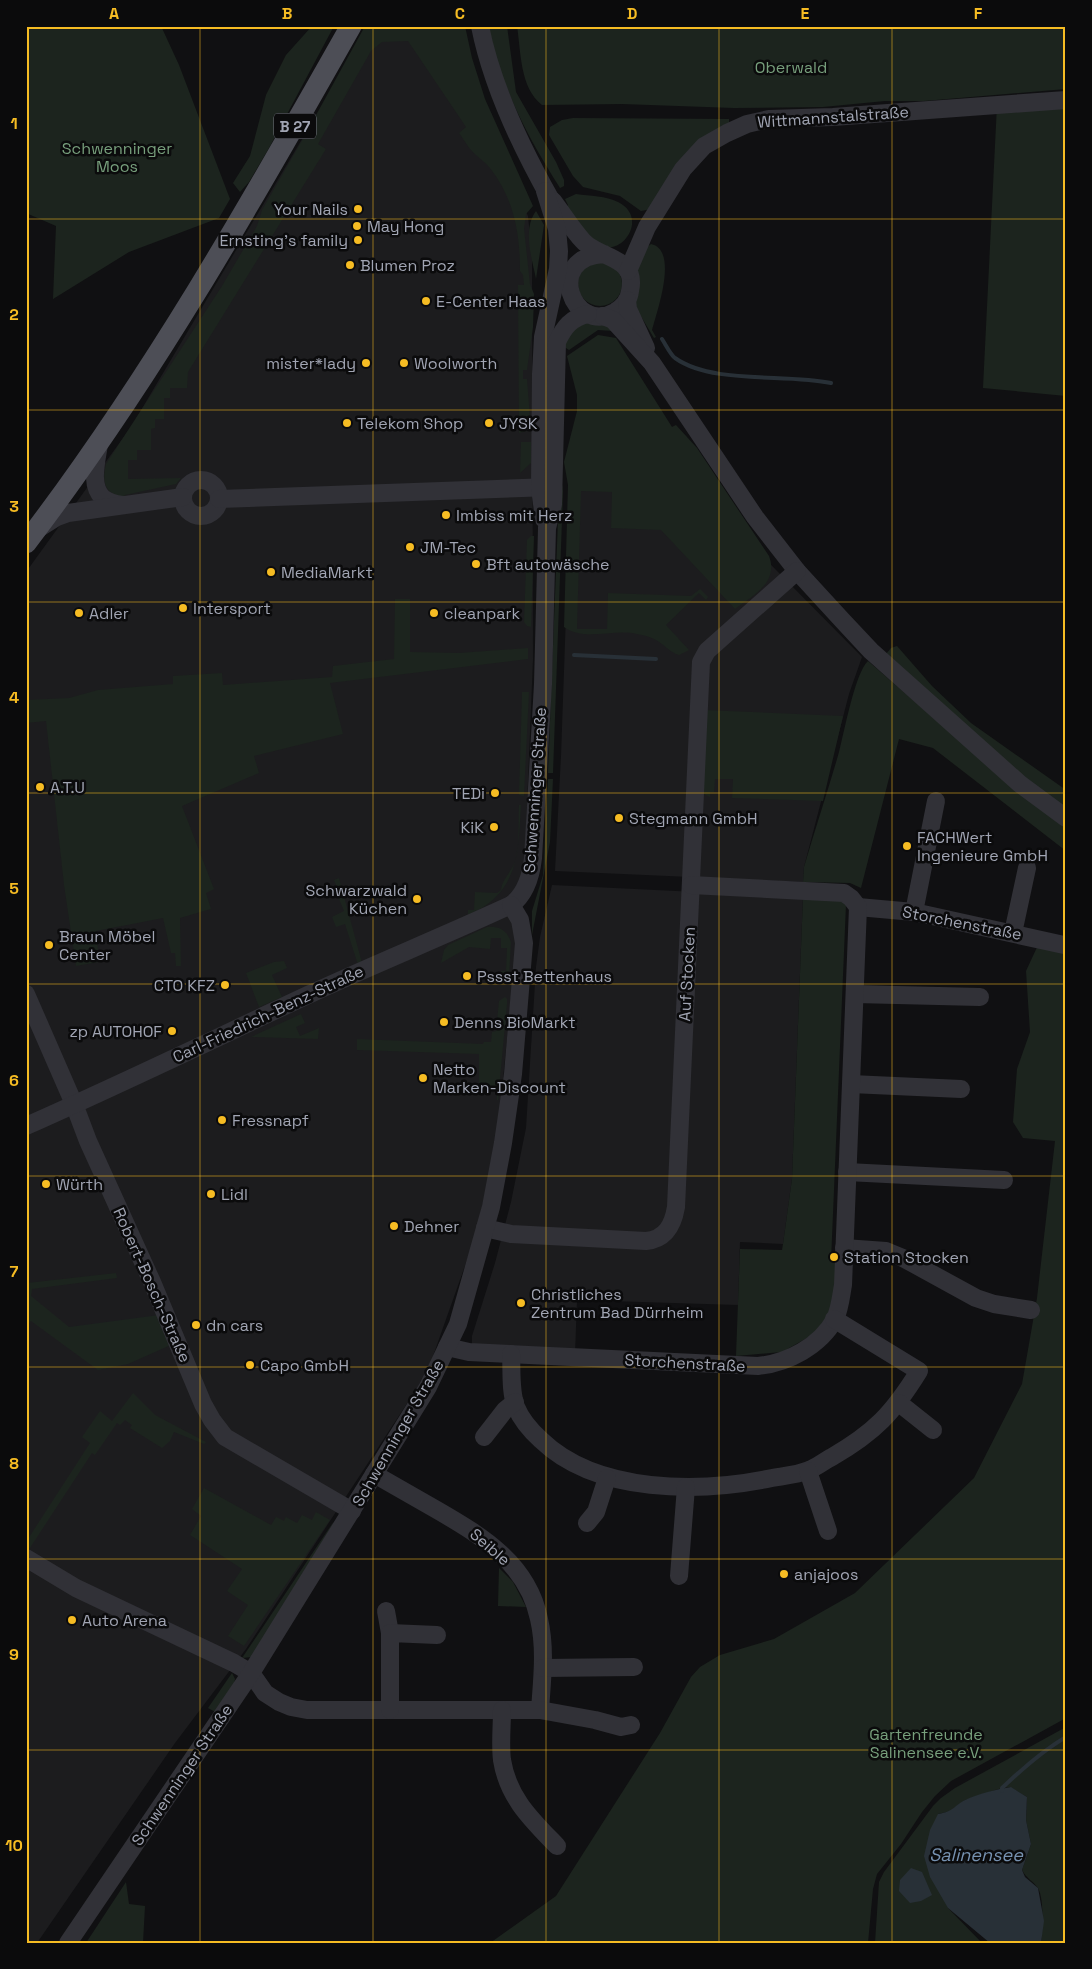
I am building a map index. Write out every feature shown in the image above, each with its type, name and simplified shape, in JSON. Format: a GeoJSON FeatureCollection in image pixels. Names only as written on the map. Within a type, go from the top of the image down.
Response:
{"type":"FeatureCollection","features":[{"type":"Feature","properties":{"kind":"main road","name":"B 27"},"geometry":{"type":"LineString","coordinates":[[31,537],[99,444],[238,226],[351,26]]}},
{"type":"Feature","properties":{"kind":"street"},"geometry":{"type":"LineString","coordinates":[[480,26],[485,53],[504,102],[545,191],[568,232],[576,256],[568,285],[570,295],[580,309],[613,320],[652,363],[755,517],[797,571],[871,651],[1020,784],[1066,818]]}},
{"type":"Feature","properties":{"kind":"street","name":"Wittmannstalstraße"},"geometry":{"type":"LineString","coordinates":[[628,271],[647,227],[693,156],[704,146],[747,124],[769,119],[833,117],[1066,100]]}},
{"type":"Feature","properties":{"kind":"street"},"geometry":{"type":"LineString","coordinates":[[545,191],[590,248],[609,255],[622,263],[628,271],[631,280],[631,291],[627,300],[621,308],[595,315]]}},
{"type":"Feature","properties":{"kind":"street","name":"Schwenninger Straße"},"geometry":{"type":"LineString","coordinates":[[545,191],[557,229],[559,251],[558,269],[545,322],[542,357],[546,487]]}},
{"type":"Feature","properties":{"kind":"street","name":"Wittmannstalstraße"},"geometry":{"type":"LineString","coordinates":[[609,255],[647,227]]}},
{"type":"Feature","properties":{"kind":"street"},"geometry":{"type":"LineString","coordinates":[[575,265],[588,256],[609,255]]}},
{"type":"Feature","properties":{"kind":"street","name":"Schwenninger Straße"},"geometry":{"type":"LineString","coordinates":[[542,357],[552,325],[570,295]]}},
{"type":"Feature","properties":{"kind":"street"},"geometry":{"type":"LineString","coordinates":[[627,300],[628,309],[652,363]]}},
{"type":"Feature","properties":{"kind":"street","name":"Schwenninger Straße"},"geometry":{"type":"LineString","coordinates":[[68,1943],[251,1673],[428,1387],[458,1324],[491,1206],[509,1104],[521,987],[524,943],[520,920],[511,904],[518,900],[528,883],[533,858],[542,684],[547,528],[542,515],[546,487],[557,342],[562,330],[578,316],[595,315]]}},
{"type":"Feature","properties":{"kind":"street"},"geometry":{"type":"LineString","coordinates":[[99,444],[95,480],[99,491],[104,498],[122,505]]}},
{"type":"Feature","properties":{"kind":"street"},"geometry":{"type":"LineString","coordinates":[[200,480],[212,484],[218,493],[219,499],[215,509],[210,513],[200,516],[189,511],[183,497],[191,483],[200,480]]}},
{"type":"Feature","properties":{"kind":"street"},"geometry":{"type":"LineString","coordinates":[[219,499],[546,487]]}},
{"type":"Feature","properties":{"kind":"street"},"geometry":{"type":"LineString","coordinates":[[31,537],[62,515],[183,497]]}},
{"type":"Feature","properties":{"kind":"street","name":"Auf Stocken"},"geometry":{"type":"LineString","coordinates":[[485,1228],[511,1234],[646,1242],[654,1241],[665,1235],[669,1229],[676,1206],[701,662],[707,651],[797,571]]}},
{"type":"Feature","properties":{"kind":"street"},"geometry":{"type":"LineString","coordinates":[[914,912],[936,800]]}},
{"type":"Feature","properties":{"kind":"street"},"geometry":{"type":"LineString","coordinates":[[1013,933],[1027,868]]}},
{"type":"Feature","properties":{"kind":"street"},"geometry":{"type":"LineString","coordinates":[[691,885],[844,893],[858,907]]}},
{"type":"Feature","properties":{"kind":"street","name":"Carl-Friedrich-Benz-Straße"},"geometry":{"type":"LineString","coordinates":[[26,1126],[511,904]]}},
{"type":"Feature","properties":{"kind":"street","name":"Storchenstraße"},"geometry":{"type":"LineString","coordinates":[[447,1346],[470,1352],[743,1366],[774,1364],[786,1360],[811,1345],[834,1319],[840,1303],[843,1285],[858,907],[914,912],[1064,945]]}},
{"type":"Feature","properties":{"kind":"street","name":"Robert-Bosch-Straße"},"geometry":{"type":"LineString","coordinates":[[26,994],[90,1145],[152,1282],[203,1404],[212,1420],[225,1437],[352,1511]]}},
{"type":"Feature","properties":{"kind":"street"},"geometry":{"type":"LineString","coordinates":[[854,994],[980,997]]}},
{"type":"Feature","properties":{"kind":"street"},"geometry":{"type":"LineString","coordinates":[[851,1084],[961,1089]]}},
{"type":"Feature","properties":{"kind":"street"},"geometry":{"type":"LineString","coordinates":[[847,1172],[1004,1180]]}},
{"type":"Feature","properties":{"kind":"street"},"geometry":{"type":"LineString","coordinates":[[844,1248],[886,1251],[903,1258],[976,1298],[994,1304],[1031,1310]]}},
{"type":"Feature","properties":{"kind":"street"},"geometry":{"type":"LineString","coordinates":[[511,1354],[515,1402],[531,1430],[552,1451],[576,1465],[607,1478],[686,1487],[742,1484],[808,1471],[848,1448],[880,1424],[899,1403],[919,1370],[834,1319]]}},
{"type":"Feature","properties":{"kind":"street"},"geometry":{"type":"LineString","coordinates":[[484,1437],[505,1410],[515,1402]]}},
{"type":"Feature","properties":{"kind":"street"},"geometry":{"type":"LineString","coordinates":[[899,1403],[933,1430]]}},
{"type":"Feature","properties":{"kind":"street"},"geometry":{"type":"LineString","coordinates":[[808,1471],[828,1531]]}},
{"type":"Feature","properties":{"kind":"street","name":"Seible"},"geometry":{"type":"LineString","coordinates":[[374,1474],[473,1531],[498,1550],[512,1565],[534,1602],[542,1636],[543,1668],[540,1710]]}},
{"type":"Feature","properties":{"kind":"street"},"geometry":{"type":"LineString","coordinates":[[587,1522],[596,1512],[607,1478]]}},
{"type":"Feature","properties":{"kind":"street"},"geometry":{"type":"LineString","coordinates":[[679,1576],[686,1487]]}},
{"type":"Feature","properties":{"kind":"street"},"geometry":{"type":"LineString","coordinates":[[26,1558],[76,1588],[251,1673],[265,1694],[292,1707],[307,1710],[540,1710],[595,1720],[621,1727],[631,1725]]}},
{"type":"Feature","properties":{"kind":"street"},"geometry":{"type":"LineString","coordinates":[[386,1611],[390,1633],[390,1710]]}},
{"type":"Feature","properties":{"kind":"street"},"geometry":{"type":"LineString","coordinates":[[390,1633],[437,1635]]}},
{"type":"Feature","properties":{"kind":"street"},"geometry":{"type":"LineString","coordinates":[[543,1668],[634,1668]]}},
{"type":"Feature","properties":{"kind":"street"},"geometry":{"type":"LineString","coordinates":[[502,1710],[502,1760],[510,1790],[530,1819],[557,1846]]}},
{"type":"Feature","properties":{"kind":"shaded area"},"geometry":{"type":"Polygon","coordinates":[[[448,32],[528,216],[532,255],[533,659],[525,856],[499,1120],[491,1172],[473,1243],[427,1373],[246,1649],[175,1743],[37,1943],[26,1943],[26,572],[131,427],[365,33],[448,32]]]}},
{"type":"Feature","properties":{"kind":"shaded area"},"geometry":{"type":"Polygon","coordinates":[[[571,472],[694,487],[862,657],[849,694],[804,867],[803,882],[555,871],[571,472]]]}},
{"type":"Feature","properties":{"kind":"shaded area"},"geometry":{"type":"Polygon","coordinates":[[[552,885],[803,897],[792,1179],[783,1244],[740,1242],[738,1305],[577,1300],[575,1354],[472,1348],[472,1336],[495,1263],[511,1202],[526,1128],[536,967],[540,937],[552,885]]]}},
{"type":"Feature","properties":{"kind":"green space","name":"Schwenninger Moos"},"geometry":{"type":"Polygon","coordinates":[[[26,26],[161,26],[179,65],[230,199],[219,218],[129,252],[53,299],[56,226],[26,213],[26,26]]]}},
{"type":"Feature","properties":{"kind":"green space"},"geometry":{"type":"Polygon","coordinates":[[[312,26],[334,26],[269,148],[249,182],[240,192],[233,183],[250,156],[266,95],[286,55],[312,26]]]}},
{"type":"Feature","properties":{"kind":"green space"},"geometry":{"type":"Polygon","coordinates":[[[365,26],[465,26],[472,58],[485,99],[533,206],[526,214],[524,228],[530,284],[534,294],[533,327],[527,370],[523,370],[523,379],[527,379],[531,430],[519,433],[518,285],[524,285],[523,275],[520,271],[517,230],[510,204],[490,168],[470,149],[459,133],[466,127],[408,41],[382,42],[371,51],[318,144],[326,149],[188,372],[187,388],[170,388],[170,398],[164,398],[164,419],[155,419],[155,428],[151,429],[151,450],[137,450],[137,460],[128,460],[128,479],[181,478],[176,484],[125,495],[124,497],[112,493],[106,486],[104,476],[106,464],[222,286],[257,226],[262,210],[365,26]]]}},
{"type":"Feature","properties":{"kind":"green space"},"geometry":{"type":"Polygon","coordinates":[[[489,26],[507,26],[516,92],[556,162],[564,180],[564,186],[560,188],[537,150],[517,111],[500,69],[489,26]]]}},
{"type":"Feature","properties":{"kind":"green space","name":"Oberwald"},"geometry":{"type":"Polygon","coordinates":[[[517,26],[1066,26],[1066,89],[823,107],[734,108],[622,104],[542,105],[529,89],[525,79],[517,26]]]}},
{"type":"Feature","properties":{"kind":"green space"},"geometry":{"type":"Polygon","coordinates":[[[1066,100],[1066,396],[983,388],[997,105],[1066,100]]]}},
{"type":"Feature","properties":{"kind":"green space"},"geometry":{"type":"Polygon","coordinates":[[[573,118],[729,119],[729,124],[651,209],[641,211],[620,196],[583,187],[573,176],[549,135],[550,127],[562,120],[573,118]]]}},
{"type":"Feature","properties":{"kind":"green space"},"geometry":{"type":"Polygon","coordinates":[[[576,194],[608,198],[618,202],[627,209],[632,218],[632,227],[622,242],[614,246],[605,247],[596,244],[588,237],[567,207],[565,199],[576,194]]]}},
{"type":"Feature","properties":{"kind":"green space"},"geometry":{"type":"Polygon","coordinates":[[[536,211],[544,225],[536,279],[529,235],[532,219],[536,211]]]}},
{"type":"Feature","properties":{"kind":"green space"},"geometry":{"type":"Polygon","coordinates":[[[651,244],[659,249],[664,257],[665,269],[664,282],[652,330],[656,337],[654,338],[639,313],[635,311],[635,284],[638,266],[645,250],[651,244]]]}},
{"type":"Feature","properties":{"kind":"green space"},"geometry":{"type":"Polygon","coordinates":[[[600,262],[612,266],[618,272],[622,284],[618,296],[612,302],[600,306],[588,302],[582,296],[578,284],[582,272],[588,266],[600,262]]]}},
{"type":"Feature","properties":{"kind":"green space"},"geometry":{"type":"Polygon","coordinates":[[[583,321],[602,322],[613,331],[598,330],[569,350],[563,346],[564,340],[583,321]]]}},
{"type":"Feature","properties":{"kind":"green space"},"geometry":{"type":"Polygon","coordinates":[[[598,335],[616,338],[672,427],[676,425],[697,448],[769,556],[771,565],[767,581],[756,593],[735,609],[661,530],[611,528],[612,492],[581,491],[577,629],[607,629],[608,593],[691,596],[700,589],[708,597],[706,600],[699,593],[666,625],[689,650],[679,655],[656,640],[644,636],[619,632],[581,634],[564,627],[568,485],[564,462],[577,411],[577,395],[567,356],[598,335]]]}},
{"type":"Feature","properties":{"kind":"green space"},"geometry":{"type":"Polygon","coordinates":[[[521,442],[531,442],[531,463],[520,473],[521,442]]]}},
{"type":"Feature","properties":{"kind":"green space"},"geometry":{"type":"Polygon","coordinates":[[[560,470],[563,491],[553,773],[548,773],[560,470]]]}},
{"type":"Feature","properties":{"kind":"green space"},"geometry":{"type":"Polygon","coordinates":[[[534,536],[531,627],[527,626],[524,622],[527,540],[534,536]]]}},
{"type":"Feature","properties":{"kind":"green space"},"geometry":{"type":"Polygon","coordinates":[[[395,599],[410,599],[410,652],[459,653],[528,648],[528,659],[330,683],[343,734],[254,756],[259,773],[182,806],[214,889],[206,893],[211,909],[180,918],[181,966],[176,966],[175,953],[171,953],[163,918],[96,931],[99,962],[76,966],[64,885],[46,721],[26,723],[26,700],[69,698],[98,690],[173,684],[173,676],[222,673],[223,685],[332,677],[333,666],[394,659],[395,599]]]}},
{"type":"Feature","properties":{"kind":"green space"},"geometry":{"type":"Polygon","coordinates":[[[897,646],[932,686],[971,723],[1066,790],[1066,816],[886,654],[891,648],[897,646]]]}},
{"type":"Feature","properties":{"kind":"green space"},"geometry":{"type":"Polygon","coordinates":[[[868,661],[1013,787],[1066,827],[1066,851],[933,748],[899,739],[861,888],[850,883],[803,882],[804,867],[839,752],[854,690],[868,661]]]}},
{"type":"Feature","properties":{"kind":"green space"},"geometry":{"type":"Polygon","coordinates":[[[522,692],[529,692],[524,796],[519,795],[522,692]]]}},
{"type":"Feature","properties":{"kind":"green space"},"geometry":{"type":"Polygon","coordinates":[[[704,710],[843,716],[823,801],[732,798],[733,779],[715,779],[714,792],[710,792],[710,797],[704,794],[704,791],[700,791],[704,710]]]}},
{"type":"Feature","properties":{"kind":"green space"},"geometry":{"type":"Polygon","coordinates":[[[548,779],[553,779],[550,842],[532,935],[532,911],[543,875],[548,779]]]}},
{"type":"Feature","properties":{"kind":"green space"},"geometry":{"type":"Polygon","coordinates":[[[519,805],[521,805],[520,823],[518,844],[519,805]]]}},
{"type":"Feature","properties":{"kind":"green space"},"geometry":{"type":"Polygon","coordinates":[[[515,862],[512,870],[506,883],[501,890],[503,882],[515,862]]]}},
{"type":"Feature","properties":{"kind":"green space"},"geometry":{"type":"Polygon","coordinates":[[[339,878],[362,963],[358,965],[345,924],[336,927],[332,917],[344,911],[334,880],[339,878]]]}},
{"type":"Feature","properties":{"kind":"green space"},"geometry":{"type":"Polygon","coordinates":[[[500,890],[485,906],[468,915],[468,910],[474,910],[475,892],[497,893],[500,890]]]}},
{"type":"Feature","properties":{"kind":"green space"},"geometry":{"type":"Polygon","coordinates":[[[803,897],[840,898],[846,904],[831,1261],[838,1262],[838,1296],[827,1320],[814,1334],[782,1352],[736,1356],[740,1249],[782,1250],[783,1244],[792,1179],[803,897]]]}},
{"type":"Feature","properties":{"kind":"green space"},"geometry":{"type":"Polygon","coordinates":[[[487,927],[495,927],[502,930],[507,934],[511,942],[509,977],[501,973],[501,971],[506,971],[507,948],[501,948],[501,938],[491,938],[490,949],[469,947],[441,963],[444,950],[448,945],[487,927]]]}},
{"type":"Feature","properties":{"kind":"green space","name":"Gartenfreunde Salinensee e.V."},"geometry":{"type":"Polygon","coordinates":[[[1039,943],[1066,948],[1066,1718],[951,1781],[935,1796],[877,1874],[873,1889],[868,1943],[490,1943],[556,1896],[660,1733],[691,1677],[700,1667],[720,1655],[774,1639],[855,1593],[974,1478],[1022,1384],[1037,1298],[1055,1141],[1023,1138],[1013,1122],[1017,1069],[1030,1032],[1026,971],[1039,943]]]}},
{"type":"Feature","properties":{"kind":"green space"},"geometry":{"type":"Polygon","coordinates":[[[284,961],[287,968],[272,975],[282,997],[259,1007],[246,973],[274,962],[284,961]]]}},
{"type":"Feature","properties":{"kind":"green space"},"geometry":{"type":"Polygon","coordinates":[[[505,997],[507,1004],[498,1100],[497,1087],[479,1086],[479,1054],[357,1050],[357,1039],[483,1044],[484,1042],[491,1042],[492,1032],[496,1031],[499,1001],[505,997]]]}},
{"type":"Feature","properties":{"kind":"green space"},"geometry":{"type":"Polygon","coordinates":[[[301,1014],[305,1023],[296,1027],[300,1036],[319,1028],[318,1039],[251,1037],[301,1014]]]}},
{"type":"Feature","properties":{"kind":"green space"},"geometry":{"type":"Polygon","coordinates":[[[116,1273],[117,1278],[32,1289],[31,1296],[69,1327],[159,1315],[173,1344],[128,1364],[98,1370],[31,1321],[26,1327],[26,1275],[27,1283],[116,1273]]]}},
{"type":"Feature","properties":{"kind":"green space"},"geometry":{"type":"Polygon","coordinates":[[[133,1393],[155,1415],[206,1442],[204,1444],[174,1432],[170,1441],[162,1448],[130,1428],[132,1425],[125,1420],[120,1425],[117,1423],[95,1455],[92,1453],[28,1551],[26,1542],[90,1443],[82,1437],[100,1411],[112,1421],[133,1393]]]}},
{"type":"Feature","properties":{"kind":"green space"},"geometry":{"type":"Polygon","coordinates":[[[204,1488],[271,1525],[276,1517],[284,1521],[286,1517],[297,1523],[302,1515],[312,1520],[316,1512],[330,1520],[244,1646],[228,1636],[248,1605],[227,1591],[242,1569],[190,1535],[201,1516],[192,1509],[204,1488]]]}},
{"type":"Feature","properties":{"kind":"green space"},"geometry":{"type":"Polygon","coordinates":[[[334,1522],[252,1657],[242,1658],[332,1524],[334,1522]]]}},
{"type":"Feature","properties":{"kind":"green space"},"geometry":{"type":"Polygon","coordinates":[[[499,1568],[513,1582],[526,1607],[498,1606],[499,1568]]]}},
{"type":"Feature","properties":{"kind":"green space"},"geometry":{"type":"Polygon","coordinates":[[[232,1673],[235,1679],[234,1684],[217,1713],[208,1708],[232,1673]]]}},
{"type":"Feature","properties":{"kind":"green space"},"geometry":{"type":"Polygon","coordinates":[[[1066,1727],[1066,1943],[1041,1943],[1042,1914],[1040,1893],[1038,1888],[1022,1870],[1031,1844],[1026,1820],[1027,1797],[1010,1787],[965,1800],[951,1811],[938,1814],[948,1908],[982,1943],[875,1943],[879,1882],[884,1872],[933,1806],[955,1788],[1066,1727]]]}},
{"type":"Feature","properties":{"kind":"green space"},"geometry":{"type":"Polygon","coordinates":[[[126,1882],[129,1904],[145,1906],[143,1943],[86,1943],[126,1882]]]}},
{"type":"Feature","properties":{"kind":"water","name":"Salinensee"},"geometry":{"type":"Polygon","coordinates":[[[1011,1787],[1027,1797],[1026,1820],[1031,1844],[1022,1870],[1025,1877],[1038,1888],[1044,1921],[1041,1943],[990,1943],[948,1908],[930,1877],[924,1856],[930,1830],[938,1814],[951,1810],[965,1800],[994,1790],[1011,1787]]]}},
{"type":"Feature","properties":{"kind":"water"},"geometry":{"type":"Polygon","coordinates":[[[911,1868],[922,1872],[932,1895],[921,1901],[910,1903],[899,1891],[900,1880],[911,1868]]]}},
{"type":"Feature","properties":{"kind":"waterway"},"geometry":{"type":"LineString","coordinates":[[662,339],[675,358],[709,372],[831,383]]}},
{"type":"Feature","properties":{"kind":"waterway"},"geometry":{"type":"LineString","coordinates":[[574,655],[656,659]]}},
{"type":"Feature","properties":{"kind":"waterway"},"geometry":{"type":"LineString","coordinates":[[1002,1791],[1002,1788],[1033,1761],[1066,1737]]}},
{"type":"Feature","properties":{"kind":"place","name":"Your Nails"},"geometry":{"type":"Point","coordinates":[358,209]}},
{"type":"Feature","properties":{"kind":"place","name":"May Hong"},"geometry":{"type":"Point","coordinates":[357,226]}},
{"type":"Feature","properties":{"kind":"place","name":"Ernsting's family"},"geometry":{"type":"Point","coordinates":[358,240]}},
{"type":"Feature","properties":{"kind":"place","name":"Blumen Proz"},"geometry":{"type":"Point","coordinates":[350,265]}},
{"type":"Feature","properties":{"kind":"place","name":"E-Center Haas"},"geometry":{"type":"Point","coordinates":[426,301]}},
{"type":"Feature","properties":{"kind":"place","name":"mister*lady"},"geometry":{"type":"Point","coordinates":[366,363]}},
{"type":"Feature","properties":{"kind":"place","name":"Woolworth"},"geometry":{"type":"Point","coordinates":[404,363]}},
{"type":"Feature","properties":{"kind":"place","name":"Telekom Shop"},"geometry":{"type":"Point","coordinates":[347,423]}},
{"type":"Feature","properties":{"kind":"place","name":"JYSK"},"geometry":{"type":"Point","coordinates":[489,423]}},
{"type":"Feature","properties":{"kind":"place","name":"Imbiss mit Herz"},"geometry":{"type":"Point","coordinates":[446,515]}},
{"type":"Feature","properties":{"kind":"place","name":"JM-Tec"},"geometry":{"type":"Point","coordinates":[410,547]}},
{"type":"Feature","properties":{"kind":"place","name":"Bft autowäsche"},"geometry":{"type":"Point","coordinates":[476,564]}},
{"type":"Feature","properties":{"kind":"place","name":"MediaMarkt"},"geometry":{"type":"Point","coordinates":[271,572]}},
{"type":"Feature","properties":{"kind":"place","name":"Intersport"},"geometry":{"type":"Point","coordinates":[183,608]}},
{"type":"Feature","properties":{"kind":"place","name":"Adler"},"geometry":{"type":"Point","coordinates":[79,613]}},
{"type":"Feature","properties":{"kind":"place","name":"cleanpark"},"geometry":{"type":"Point","coordinates":[434,613]}},
{"type":"Feature","properties":{"kind":"place","name":"A.T.U"},"geometry":{"type":"Point","coordinates":[40,787]}},
{"type":"Feature","properties":{"kind":"place","name":"TEDi"},"geometry":{"type":"Point","coordinates":[495,793]}},
{"type":"Feature","properties":{"kind":"place","name":"Stegmann GmbH"},"geometry":{"type":"Point","coordinates":[619,818]}},
{"type":"Feature","properties":{"kind":"place","name":"KiK"},"geometry":{"type":"Point","coordinates":[494,827]}},
{"type":"Feature","properties":{"kind":"place","name":"FACHWert Ingenieure GmbH"},"geometry":{"type":"Point","coordinates":[907,846]}},
{"type":"Feature","properties":{"kind":"place","name":"Schwarzwald Küchen"},"geometry":{"type":"Point","coordinates":[417,899]}},
{"type":"Feature","properties":{"kind":"place","name":"Braun Möbel Center"},"geometry":{"type":"Point","coordinates":[49,945]}},
{"type":"Feature","properties":{"kind":"place","name":"Pssst Bettenhaus"},"geometry":{"type":"Point","coordinates":[467,976]}},
{"type":"Feature","properties":{"kind":"place","name":"CTO KFZ"},"geometry":{"type":"Point","coordinates":[225,985]}},
{"type":"Feature","properties":{"kind":"place","name":"Denns BioMarkt"},"geometry":{"type":"Point","coordinates":[444,1022]}},
{"type":"Feature","properties":{"kind":"place","name":"zp AUTOHOF"},"geometry":{"type":"Point","coordinates":[172,1031]}},
{"type":"Feature","properties":{"kind":"place","name":"Netto Marken-Discount"},"geometry":{"type":"Point","coordinates":[423,1078]}},
{"type":"Feature","properties":{"kind":"place","name":"Fressnapf"},"geometry":{"type":"Point","coordinates":[222,1120]}},
{"type":"Feature","properties":{"kind":"place","name":"Würth"},"geometry":{"type":"Point","coordinates":[46,1184]}},
{"type":"Feature","properties":{"kind":"place","name":"Lidl"},"geometry":{"type":"Point","coordinates":[211,1194]}},
{"type":"Feature","properties":{"kind":"place","name":"Dehner"},"geometry":{"type":"Point","coordinates":[394,1226]}},
{"type":"Feature","properties":{"kind":"place","name":"Station Stocken"},"geometry":{"type":"Point","coordinates":[834,1257]}},
{"type":"Feature","properties":{"kind":"place","name":"Christliches Zentrum Bad Dürrheim"},"geometry":{"type":"Point","coordinates":[521,1303]}},
{"type":"Feature","properties":{"kind":"place","name":"dn cars"},"geometry":{"type":"Point","coordinates":[196,1325]}},
{"type":"Feature","properties":{"kind":"place","name":"Capo GmbH"},"geometry":{"type":"Point","coordinates":[250,1365]}},
{"type":"Feature","properties":{"kind":"place","name":"anjajoos"},"geometry":{"type":"Point","coordinates":[784,1574]}},
{"type":"Feature","properties":{"kind":"place","name":"Auto Arena"},"geometry":{"type":"Point","coordinates":[72,1620]}}]}
